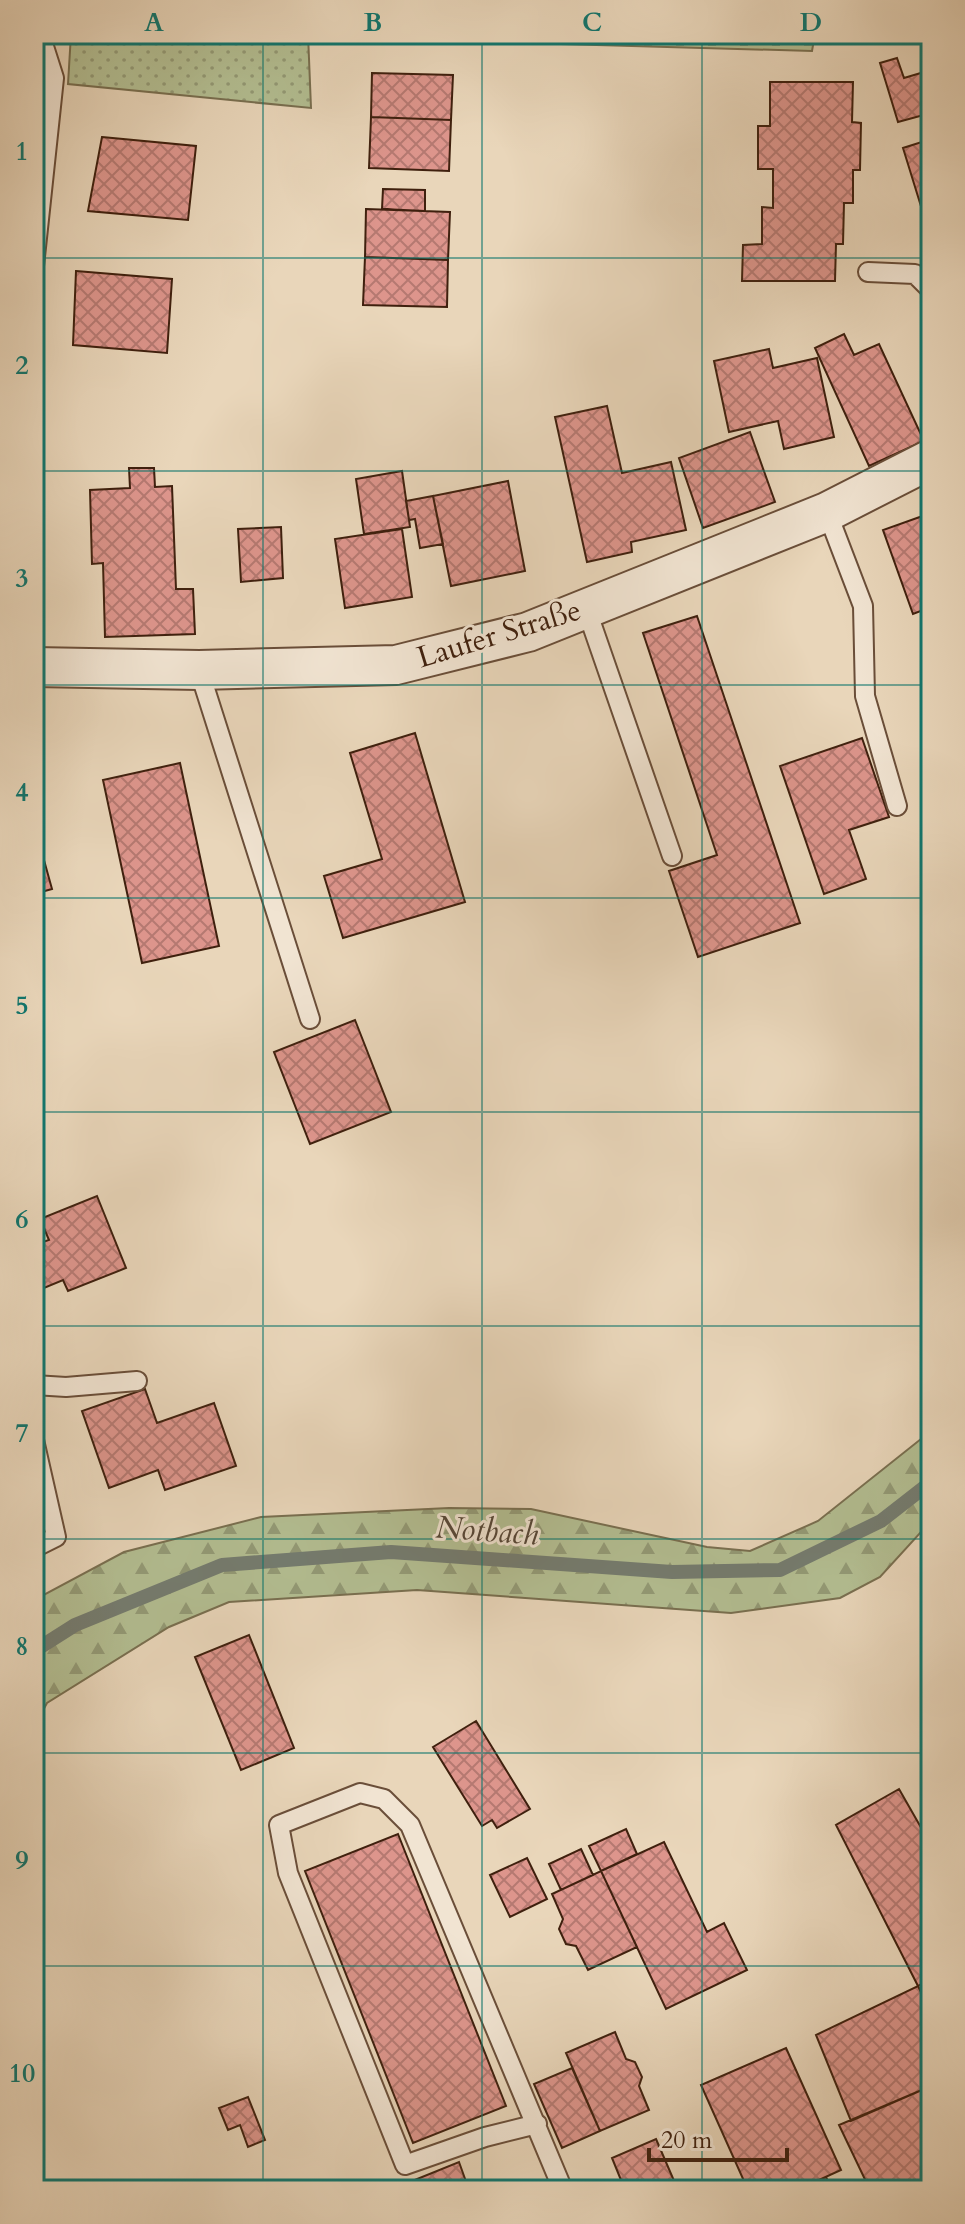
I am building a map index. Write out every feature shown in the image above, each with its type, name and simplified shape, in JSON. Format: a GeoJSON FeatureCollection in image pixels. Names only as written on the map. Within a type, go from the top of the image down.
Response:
{"type":"FeatureCollection","features":[{"type":"Feature","properties":{"kind":"street","name":"Laufer Straße"},"geometry":{"type":"LineString","coordinates":[[35,662],[199,670],[396,665],[528,632],[827,512],[931,459]]}},
{"type":"Feature","properties":{"kind":"lane"},"geometry":{"type":"LineString","coordinates":[[34,266],[54,78],[40,34]]}},
{"type":"Feature","properties":{"kind":"lane"},"geometry":{"type":"LineString","coordinates":[[868,272],[915,274],[931,290]]}},
{"type":"Feature","properties":{"kind":"lane"},"geometry":{"type":"LineString","coordinates":[[827,512],[863,606],[865,696],[897,806]]}},
{"type":"Feature","properties":{"kind":"lane"},"geometry":{"type":"LineString","coordinates":[[586,608],[672,856]]}},
{"type":"Feature","properties":{"kind":"lane"},"geometry":{"type":"LineString","coordinates":[[199,670],[310,1019]]}},
{"type":"Feature","properties":{"kind":"lane"},"geometry":{"type":"LineString","coordinates":[[34,1385],[66,1387],[137,1381]]}},
{"type":"Feature","properties":{"kind":"lane"},"geometry":{"type":"LineString","coordinates":[[34,1440],[56,1537],[34,1548]]}},
{"type":"Feature","properties":{"kind":"lane"},"geometry":{"type":"LineString","coordinates":[[537,2124],[485,2137],[405,2165],[288,1873],[279,1825],[360,1793],[384,1799],[410,1825],[537,2124],[563,2190]]}},
{"type":"Feature","properties":{"kind":"green space"},"geometry":{"type":"Polygon","coordinates":[[[71,34],[308,34],[311,108],[68,84],[71,34]]]}},
{"type":"Feature","properties":{"kind":"green space"},"geometry":{"type":"Polygon","coordinates":[[[420,34],[815,34],[812,51],[419,40],[420,34]]]}},
{"type":"Feature","properties":{"kind":"green space"},"geometry":{"type":"Polygon","coordinates":[[[931,1431],[931,1521],[880,1577],[840,1598],[731,1613],[417,1590],[229,1602],[169,1627],[47,1703],[34,1727],[34,1600],[124,1552],[261,1517],[449,1508],[531,1509],[707,1547],[750,1551],[818,1521],[931,1431]]]}},
{"type":"Feature","properties":{"kind":"building"},"geometry":{"type":"Polygon","coordinates":[[[897,58],[904,78],[924,72],[931,96],[931,113],[898,122],[880,63],[897,58]]]}},
{"type":"Feature","properties":{"kind":"building"},"geometry":{"type":"Polygon","coordinates":[[[372,73],[453,75],[451,120],[371,117],[372,73]]]}},
{"type":"Feature","properties":{"kind":"building"},"geometry":{"type":"Polygon","coordinates":[[[770,82],[853,82],[852,122],[861,123],[860,170],[853,170],[853,203],[844,203],[843,244],[836,244],[835,281],[742,281],[743,245],[762,244],[762,207],[773,208],[773,169],[758,169],[758,126],[770,126],[770,82]]]}},
{"type":"Feature","properties":{"kind":"building"},"geometry":{"type":"Polygon","coordinates":[[[371,117],[451,120],[449,171],[369,168],[371,117]]]}},
{"type":"Feature","properties":{"kind":"building"},"geometry":{"type":"Polygon","coordinates":[[[102,137],[196,146],[188,220],[88,211],[102,137]]]}},
{"type":"Feature","properties":{"kind":"building"},"geometry":{"type":"Polygon","coordinates":[[[931,139],[931,228],[928,229],[903,148],[931,139]]]}},
{"type":"Feature","properties":{"kind":"building"},"geometry":{"type":"Polygon","coordinates":[[[383,189],[425,190],[425,211],[382,209],[383,189]]]}},
{"type":"Feature","properties":{"kind":"building"},"geometry":{"type":"Polygon","coordinates":[[[366,209],[450,212],[448,260],[365,257],[366,209]]]}},
{"type":"Feature","properties":{"kind":"building"},"geometry":{"type":"Polygon","coordinates":[[[365,257],[448,260],[447,307],[363,305],[365,257]]]}},
{"type":"Feature","properties":{"kind":"building"},"geometry":{"type":"Polygon","coordinates":[[[76,271],[172,279],[167,353],[73,345],[76,271]]]}},
{"type":"Feature","properties":{"kind":"building"},"geometry":{"type":"Polygon","coordinates":[[[844,334],[854,355],[879,344],[924,441],[869,466],[815,348],[844,334]]]}},
{"type":"Feature","properties":{"kind":"building"},"geometry":{"type":"Polygon","coordinates":[[[769,349],[773,368],[817,358],[834,437],[784,449],[778,421],[729,432],[714,361],[769,349]]]}},
{"type":"Feature","properties":{"kind":"building"},"geometry":{"type":"Polygon","coordinates":[[[607,406],[622,473],[671,462],[686,530],[631,542],[632,552],[587,562],[555,417],[607,406]]]}},
{"type":"Feature","properties":{"kind":"building"},"geometry":{"type":"Polygon","coordinates":[[[750,432],[775,502],[703,528],[679,458],[750,432]]]}},
{"type":"Feature","properties":{"kind":"building"},"geometry":{"type":"Polygon","coordinates":[[[129,468],[154,468],[155,487],[172,486],[176,589],[193,589],[195,634],[105,637],[103,563],[92,564],[90,490],[130,488],[129,468]]]}},
{"type":"Feature","properties":{"kind":"building"},"geometry":{"type":"Polygon","coordinates":[[[402,471],[410,527],[364,534],[356,479],[402,471]]]}},
{"type":"Feature","properties":{"kind":"building"},"geometry":{"type":"Polygon","coordinates":[[[508,481],[525,571],[451,586],[433,496],[508,481]]]}},
{"type":"Feature","properties":{"kind":"building"},"geometry":{"type":"Polygon","coordinates":[[[433,496],[443,544],[420,548],[415,519],[409,520],[406,501],[433,496]]]}},
{"type":"Feature","properties":{"kind":"building"},"geometry":{"type":"Polygon","coordinates":[[[931,513],[931,607],[913,614],[883,530],[931,513]]]}},
{"type":"Feature","properties":{"kind":"building"},"geometry":{"type":"Polygon","coordinates":[[[281,527],[283,578],[241,582],[238,529],[281,527]]]}},
{"type":"Feature","properties":{"kind":"building"},"geometry":{"type":"Polygon","coordinates":[[[402,529],[412,597],[345,608],[335,539],[402,529]]]}},
{"type":"Feature","properties":{"kind":"building"},"geometry":{"type":"Polygon","coordinates":[[[697,616],[800,923],[698,957],[669,871],[717,855],[643,633],[697,616]]]}},
{"type":"Feature","properties":{"kind":"building"},"geometry":{"type":"Polygon","coordinates":[[[415,733],[465,902],[343,938],[324,876],[382,859],[350,753],[415,733]]]}},
{"type":"Feature","properties":{"kind":"building"},"geometry":{"type":"Polygon","coordinates":[[[862,738],[889,817],[849,830],[866,879],[824,894],[780,766],[862,738]]]}},
{"type":"Feature","properties":{"kind":"building"},"geometry":{"type":"Polygon","coordinates":[[[180,763],[219,946],[142,963],[103,780],[180,763]]]}},
{"type":"Feature","properties":{"kind":"building"},"geometry":{"type":"Polygon","coordinates":[[[34,824],[52,889],[34,894],[34,824]]]}},
{"type":"Feature","properties":{"kind":"building"},"geometry":{"type":"Polygon","coordinates":[[[355,1020],[391,1112],[310,1144],[274,1052],[355,1020]]]}},
{"type":"Feature","properties":{"kind":"building"},"geometry":{"type":"Polygon","coordinates":[[[97,1196],[126,1268],[68,1291],[63,1280],[44,1288],[34,1263],[34,1245],[49,1240],[40,1219],[97,1196]]]}},
{"type":"Feature","properties":{"kind":"building"},"geometry":{"type":"Polygon","coordinates":[[[145,1389],[157,1423],[214,1403],[236,1466],[165,1490],[158,1470],[109,1488],[82,1411],[145,1389]]]}},
{"type":"Feature","properties":{"kind":"building"},"geometry":{"type":"Polygon","coordinates":[[[249,1635],[294,1748],[241,1770],[195,1657],[249,1635]]]}},
{"type":"Feature","properties":{"kind":"building"},"geometry":{"type":"Polygon","coordinates":[[[476,1721],[530,1809],[497,1828],[492,1820],[482,1826],[433,1747],[476,1721]]]}},
{"type":"Feature","properties":{"kind":"building"},"geometry":{"type":"Polygon","coordinates":[[[899,1789],[931,1845],[931,1978],[918,1986],[836,1825],[899,1789]]]}},
{"type":"Feature","properties":{"kind":"building"},"geometry":{"type":"Polygon","coordinates":[[[626,1829],[637,1854],[601,1871],[589,1846],[626,1829]]]}},
{"type":"Feature","properties":{"kind":"building"},"geometry":{"type":"Polygon","coordinates":[[[398,1834],[506,2106],[413,2143],[305,1871],[398,1834]]]}},
{"type":"Feature","properties":{"kind":"building"},"geometry":{"type":"Polygon","coordinates":[[[664,1842],[707,1932],[724,1923],[747,1970],[666,2009],[601,1871],[664,1842]]]}},
{"type":"Feature","properties":{"kind":"building"},"geometry":{"type":"Polygon","coordinates":[[[581,1849],[593,1875],[561,1890],[549,1864],[581,1849]]]}},
{"type":"Feature","properties":{"kind":"building"},"geometry":{"type":"Polygon","coordinates":[[[527,1858],[547,1899],[510,1917],[490,1875],[527,1858]]]}},
{"type":"Feature","properties":{"kind":"building"},"geometry":{"type":"Polygon","coordinates":[[[601,1871],[637,1947],[588,1970],[576,1946],[566,1944],[559,1929],[563,1919],[552,1894],[601,1871]]]}},
{"type":"Feature","properties":{"kind":"building"},"geometry":{"type":"Polygon","coordinates":[[[931,1978],[931,2012],[918,1986],[931,1978]]]}},
{"type":"Feature","properties":{"kind":"building"},"geometry":{"type":"Polygon","coordinates":[[[918,1986],[931,2012],[931,2086],[851,2121],[816,2035],[918,1986]]]}},
{"type":"Feature","properties":{"kind":"building"},"geometry":{"type":"Polygon","coordinates":[[[615,2032],[626,2059],[635,2062],[642,2077],[639,2086],[649,2110],[600,2131],[566,2053],[615,2032]]]}},
{"type":"Feature","properties":{"kind":"building"},"geometry":{"type":"Polygon","coordinates":[[[786,2048],[841,2170],[797,2190],[748,2190],[701,2085],[786,2048]]]}},
{"type":"Feature","properties":{"kind":"building"},"geometry":{"type":"Polygon","coordinates":[[[572,2068],[600,2131],[562,2148],[534,2084],[572,2068]]]}},
{"type":"Feature","properties":{"kind":"building"},"geometry":{"type":"Polygon","coordinates":[[[931,2086],[931,2167],[925,2170],[928,2178],[902,2190],[870,2190],[839,2125],[931,2086]]]}},
{"type":"Feature","properties":{"kind":"building"},"geometry":{"type":"Polygon","coordinates":[[[248,2097],[265,2140],[248,2147],[240,2125],[228,2130],[219,2108],[248,2097]]]}},
{"type":"Feature","properties":{"kind":"building"},"geometry":{"type":"Polygon","coordinates":[[[34,2117],[42,2140],[34,2143],[34,2117]]]}},
{"type":"Feature","properties":{"kind":"building"},"geometry":{"type":"Polygon","coordinates":[[[656,2139],[678,2190],[625,2190],[612,2158],[656,2139]]]}},
{"type":"Feature","properties":{"kind":"building"},"geometry":{"type":"Polygon","coordinates":[[[459,2162],[469,2190],[390,2190],[459,2162]]]}},
{"type":"Feature","properties":{"kind":"building"},"geometry":{"type":"Polygon","coordinates":[[[826,2177],[832,2190],[797,2190],[826,2177]]]}},
{"type":"Feature","properties":{"kind":"building"},"geometry":{"type":"Polygon","coordinates":[[[928,2178],[931,2190],[902,2190],[928,2178]]]}},
{"type":"Feature","properties":{"kind":"building"},"geometry":{"type":"Polygon","coordinates":[[[338,2182],[341,2190],[317,2190],[338,2182]]]}},
{"type":"Feature","properties":{"kind":"waterway","name":"Notbach"},"geometry":{"type":"LineString","coordinates":[[34,1651],[75,1625],[222,1565],[391,1552],[672,1572],[780,1570],[881,1521],[931,1482]]}}]}
